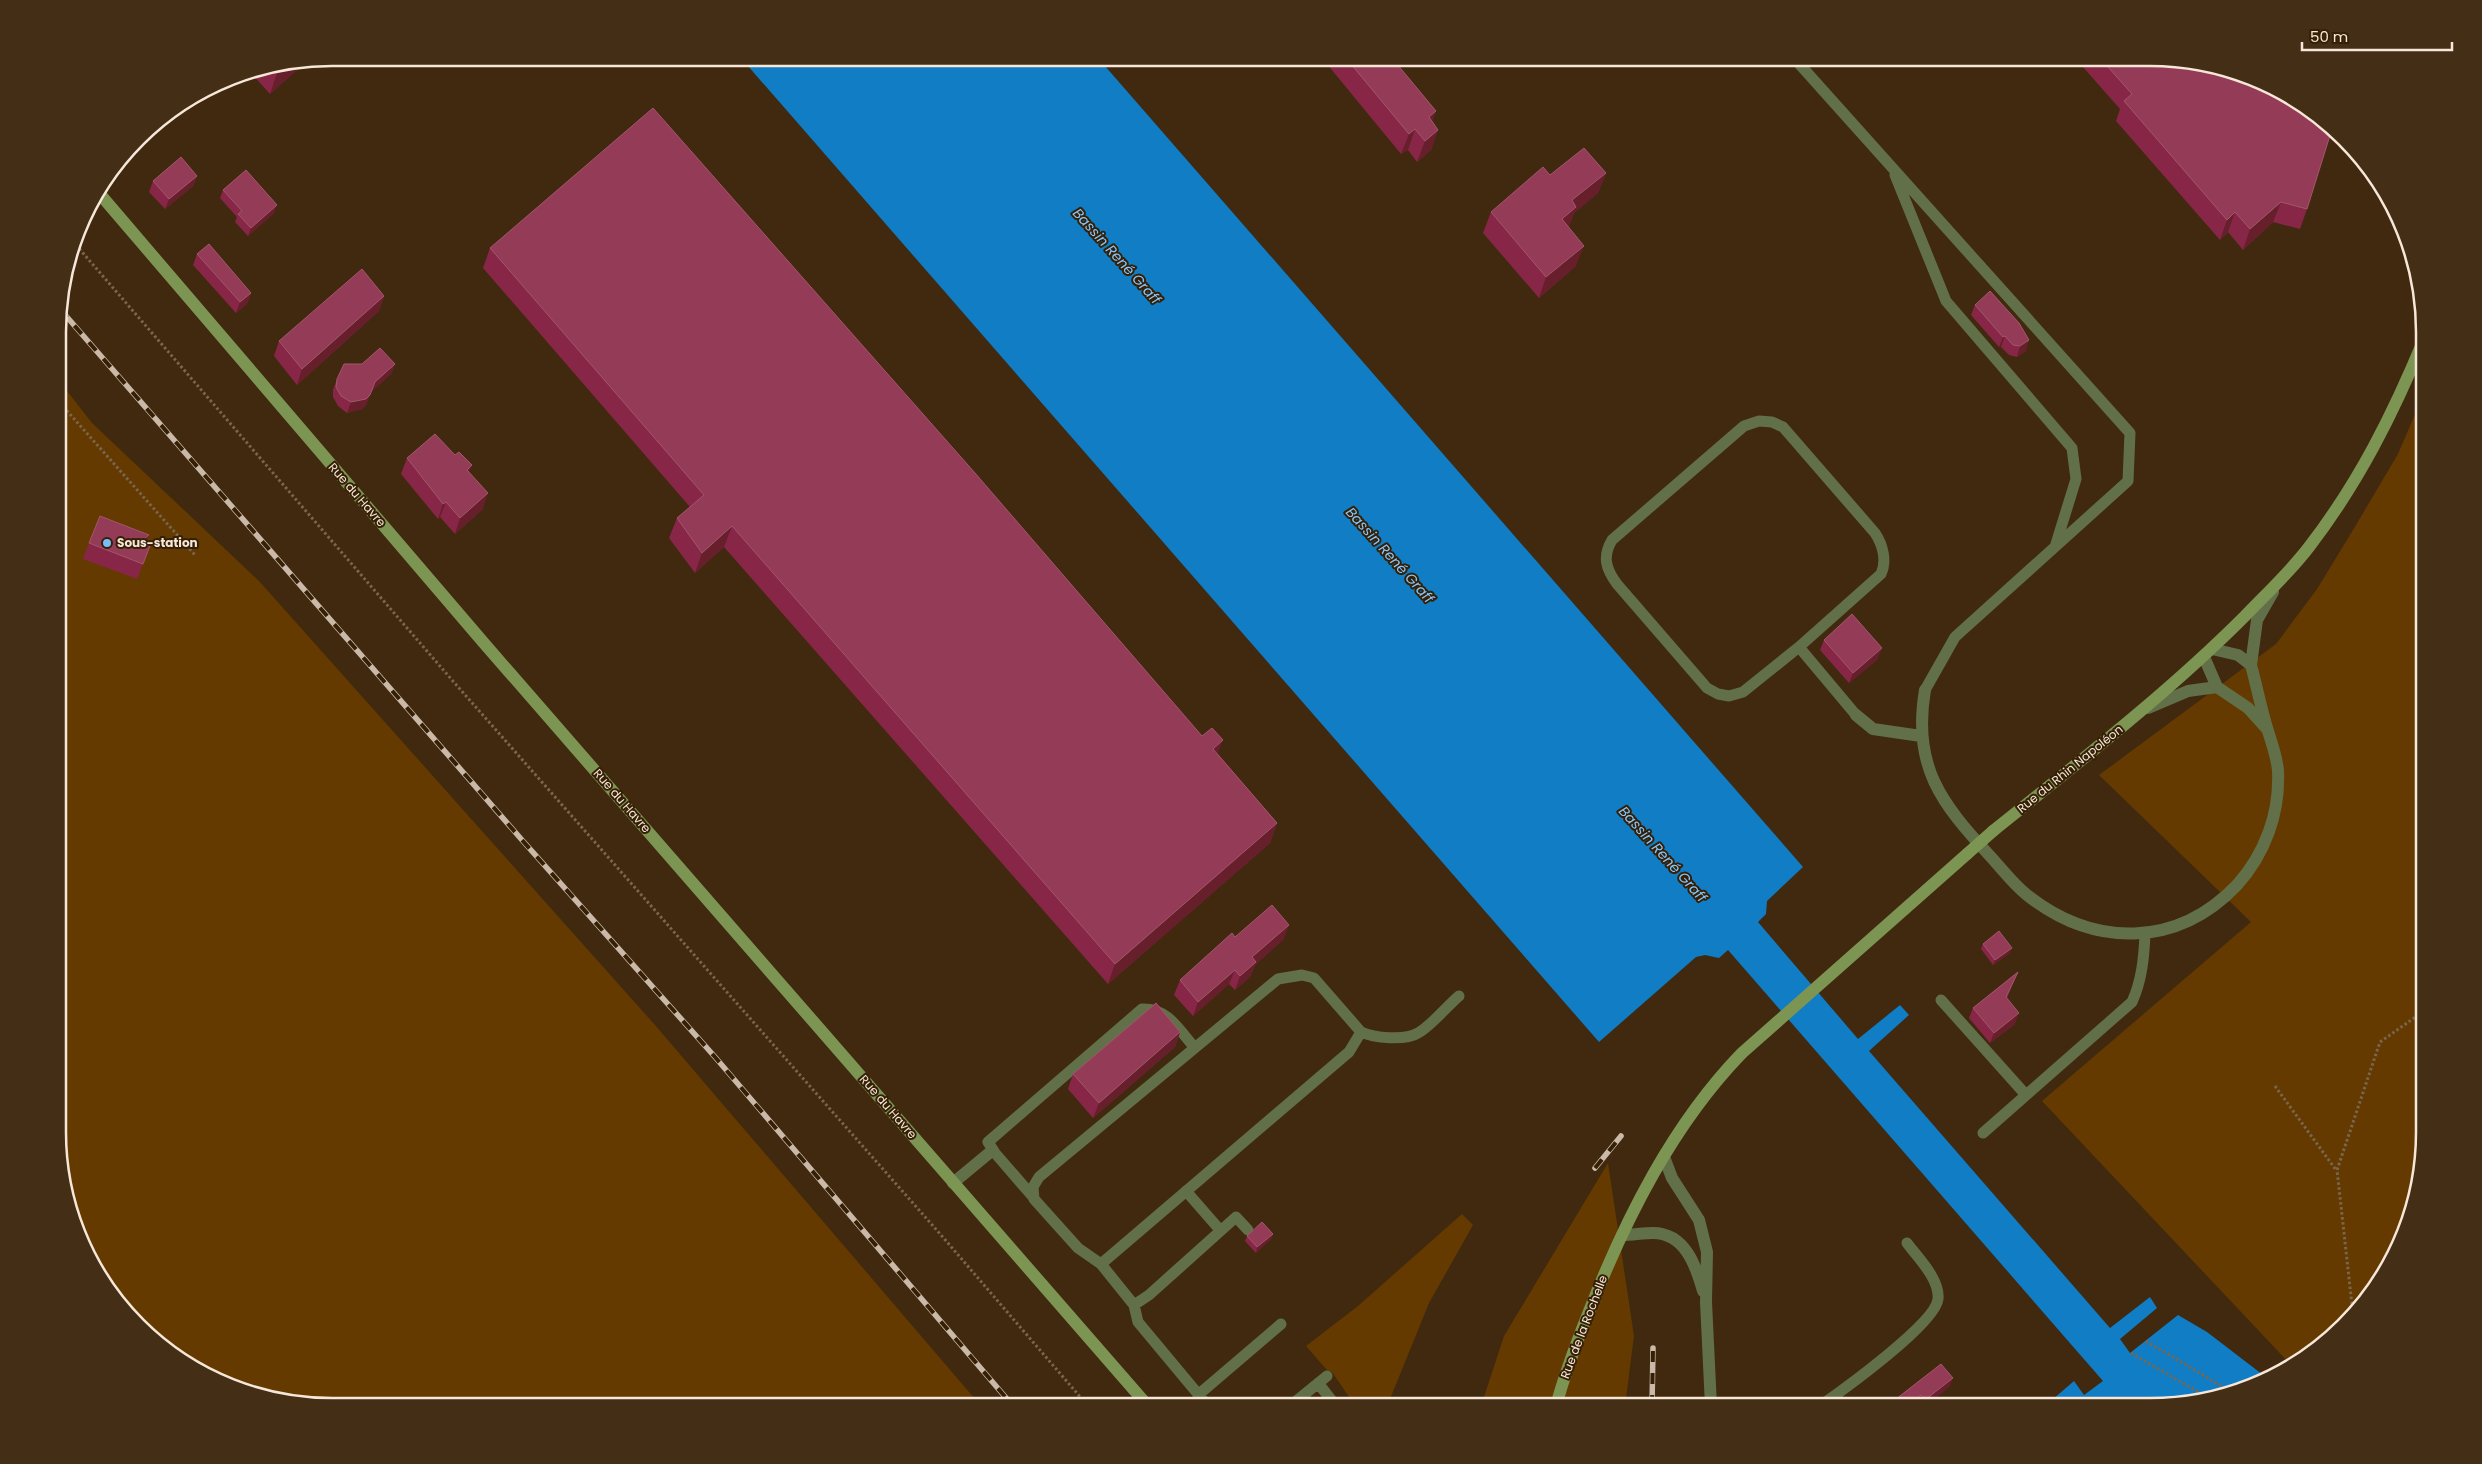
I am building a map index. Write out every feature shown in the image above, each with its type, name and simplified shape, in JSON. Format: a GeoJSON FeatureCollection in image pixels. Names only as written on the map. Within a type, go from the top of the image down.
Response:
{"type":"FeatureCollection","features":[{"type":"Feature","properties":{"kind":"main road","name":"Rue du Havre"},"geometry":{"type":"LineString","coordinates":[[103,198],[483,642],[1141,1398]]}},
{"type":"Feature","properties":{"kind":"main road","name":"Rue du Rhin Napoléon"},"geometry":{"type":"LineString","coordinates":[[1615,1250],[1664,1157],[1716,1080],[1777,1021],[1992,831],[2139,713],[2208,653],[2283,577],[2308,548],[2341,503],[2369,458],[2398,403],[2416,359]]}},
{"type":"Feature","properties":{"kind":"main road","name":"Rue de la Rochelle"},"geometry":{"type":"LineString","coordinates":[[1559,1398],[1575,1346],[1615,1250]]}},
{"type":"Feature","properties":{"kind":"street"},"geometry":{"type":"LineString","coordinates":[[1925,690],[1920,715],[1925,762],[1943,798],[1963,827],[2025,894],[2052,913],[2075,923],[2112,932],[2145,934],[2184,924],[2201,915],[2232,890],[2256,860],[2266,840],[2277,794],[2278,770],[2251,665],[2254,633],[2258,620],[2264,606],[2283,577]]}},
{"type":"Feature","properties":{"kind":"street"},"geometry":{"type":"LineString","coordinates":[[2251,665],[2238,655],[2208,653],[2217,687],[2248,708],[2267,730]]}},
{"type":"Feature","properties":{"kind":"street"},"geometry":{"type":"LineString","coordinates":[[2139,713],[2188,691],[2217,687]]}},
{"type":"Feature","properties":{"kind":"street"},"geometry":{"type":"LineString","coordinates":[[1856,715],[1873,730],[1921,736]]}},
{"type":"Feature","properties":{"kind":"street"},"geometry":{"type":"LineString","coordinates":[[953,1183],[990,1152]]}},
{"type":"Feature","properties":{"kind":"street"},"geometry":{"type":"LineString","coordinates":[[1664,1157],[1672,1178],[1699,1220],[1704,1236],[1707,1252],[1706,1302],[1710,1398]]}},
{"type":"Feature","properties":{"kind":"street"},"geometry":{"type":"LineString","coordinates":[[1622,1236],[1654,1232],[1675,1238],[1690,1255],[1706,1302]]}},
{"type":"Feature","properties":{"kind":"lane"},"geometry":{"type":"LineString","coordinates":[[1801,66],[2130,433],[2128,481],[2055,549],[1955,636],[1925,690]]}},
{"type":"Feature","properties":{"kind":"lane"},"geometry":{"type":"LineString","coordinates":[[1892,167],[1946,301],[2072,448],[2076,479],[2055,549]]}},
{"type":"Feature","properties":{"kind":"lane"},"geometry":{"type":"LineString","coordinates":[[1759,421],[1772,422],[1783,427],[1875,533],[1880,541],[1883,554],[1884,567],[1880,574],[1799,647],[1743,692],[1729,696],[1718,694],[1708,688],[1617,584],[1608,572],[1605,558],[1606,549],[1612,540],[1744,426],[1759,421]]}},
{"type":"Feature","properties":{"kind":"lane"},"geometry":{"type":"LineString","coordinates":[[1799,647],[1856,715]]}},
{"type":"Feature","properties":{"kind":"lane"},"geometry":{"type":"LineString","coordinates":[[1984,1133],[2132,1002],[2138,990],[2145,934]]}},
{"type":"Feature","properties":{"kind":"lane"},"geometry":{"type":"LineString","coordinates":[[1034,1199],[1033,1187],[1040,1177],[1278,979],[1302,975],[1314,978],[1361,1032],[1371,1037],[1388,1038],[1418,1034],[1458,996]]}},
{"type":"Feature","properties":{"kind":"lane"},"geometry":{"type":"LineString","coordinates":[[1941,1000],[2026,1095]]}},
{"type":"Feature","properties":{"kind":"lane"},"geometry":{"type":"LineString","coordinates":[[1195,1048],[1163,1012],[1154,1008],[1142,1009],[988,1142],[990,1152],[1078,1248],[1101,1264],[1134,1305],[1138,1322],[1201,1398]]}},
{"type":"Feature","properties":{"kind":"lane"},"geometry":{"type":"LineString","coordinates":[[1101,1264],[1349,1052],[1361,1032]]}},
{"type":"Feature","properties":{"kind":"lane"},"geometry":{"type":"LineString","coordinates":[[1186,1191],[1220,1230]]}},
{"type":"Feature","properties":{"kind":"lane"},"geometry":{"type":"LineString","coordinates":[[1134,1305],[1149,1295],[1236,1217],[1248,1230]]}},
{"type":"Feature","properties":{"kind":"lane"},"geometry":{"type":"LineString","coordinates":[[1831,1398],[1866,1372],[1932,1315],[1938,1299],[1935,1282],[1907,1243]]}},
{"type":"Feature","properties":{"kind":"lane"},"geometry":{"type":"LineString","coordinates":[[1198,1394],[1281,1324]]}},
{"type":"Feature","properties":{"kind":"lane"},"geometry":{"type":"LineString","coordinates":[[1300,1398],[1323,1379],[1332,1398]]}},
{"type":"Feature","properties":{"kind":"path"},"geometry":{"type":"LineString","coordinates":[[79,249],[440,665],[1081,1398]]}},
{"type":"Feature","properties":{"kind":"path"},"geometry":{"type":"LineString","coordinates":[[66,410],[195,555]]}},
{"type":"Feature","properties":{"kind":"path"},"geometry":{"type":"LineString","coordinates":[[2352,1305],[2337,1170],[2380,1042],[2416,1017]]}},
{"type":"Feature","properties":{"kind":"path"},"geometry":{"type":"LineString","coordinates":[[2275,1086],[2337,1170]]}},
{"type":"Feature","properties":{"kind":"path"},"geometry":{"type":"LineString","coordinates":[[2146,1341],[2224,1387]]}},
{"type":"Feature","properties":{"kind":"path"},"geometry":{"type":"LineString","coordinates":[[2130,1353],[2200,1393]]}},
{"type":"Feature","properties":{"kind":"shaded area"},"geometry":{"type":"Polygon","coordinates":[[[66,390],[92,423],[259,581],[655,1025],[974,1398],[315,1397],[264,1389],[215,1370],[170,1343],[144,1320],[121,1294],[94,1249],[75,1200],[67,1149],[66,390]]]}},
{"type":"Feature","properties":{"kind":"shaded area"},"geometry":{"type":"Polygon","coordinates":[[[2416,412],[2416,1131],[2411,1183],[2402,1217],[2388,1249],[2361,1294],[2325,1332],[2286,1360],[2042,1101],[2251,922],[2099,775],[2276,644],[2317,589],[2398,454],[2416,412]]]}},
{"type":"Feature","properties":{"kind":"shaded area"},"geometry":{"type":"Polygon","coordinates":[[[1608,1163],[1634,1336],[1626,1398],[1484,1398],[1504,1336],[1608,1163]]]}},
{"type":"Feature","properties":{"kind":"shaded area"},"geometry":{"type":"Polygon","coordinates":[[[1462,1214],[1473,1225],[1429,1303],[1390,1398],[1350,1398],[1332,1372],[1327,1370],[1306,1346],[1358,1306],[1462,1214]]]}},
{"type":"Feature","properties":{"kind":"water","name":"Bassin René Graff"},"geometry":{"type":"Polygon","coordinates":[[[748,66],[1105,66],[1803,867],[1767,901],[1766,914],[1758,922],[1858,1039],[1900,1005],[1909,1015],[1869,1051],[2110,1328],[2150,1297],[2157,1308],[2120,1339],[2130,1353],[2178,1315],[2207,1332],[2260,1373],[2235,1384],[2201,1393],[2149,1398],[2054,1398],[2074,1381],[2084,1395],[2103,1381],[1728,950],[1719,958],[1705,955],[1696,957],[1599,1042],[748,66]]]}},
{"type":"Feature","properties":{"kind":"building"},"geometry":{"type":"Polygon","coordinates":[[[1353,66],[1399,66],[1436,111],[1429,117],[1438,130],[1425,141],[1415,129],[1409,134],[1353,66]]]}},
{"type":"Feature","properties":{"kind":"building"},"geometry":{"type":"Polygon","coordinates":[[[2107,66],[2167,67],[2218,75],[2267,94],[2297,111],[2330,136],[2307,209],[2281,202],[2250,229],[2235,212],[2227,220],[2124,101],[2132,94],[2107,66]]]}},
{"type":"Feature","properties":{"kind":"building"},"geometry":{"type":"Polygon","coordinates":[[[653,108],[975,473],[1202,736],[1212,728],[1223,740],[1213,749],[1277,823],[1115,964],[732,526],[702,553],[677,518],[704,495],[490,248],[653,108]]]}},
{"type":"Feature","properties":{"kind":"building"},"geometry":{"type":"Polygon","coordinates":[[[1584,148],[1606,173],[1572,200],[1576,207],[1562,219],[1584,246],[1546,277],[1491,212],[1543,167],[1550,175],[1584,148]]]}},
{"type":"Feature","properties":{"kind":"building"},"geometry":{"type":"Polygon","coordinates":[[[181,157],[197,176],[169,199],[153,181],[181,157]]]}},
{"type":"Feature","properties":{"kind":"building"},"geometry":{"type":"Polygon","coordinates":[[[246,170],[277,205],[251,228],[238,214],[242,211],[223,190],[246,170]]]}},
{"type":"Feature","properties":{"kind":"building"},"geometry":{"type":"Polygon","coordinates":[[[209,244],[251,293],[240,302],[197,254],[209,244]]]}},
{"type":"Feature","properties":{"kind":"building"},"geometry":{"type":"Polygon","coordinates":[[[362,269],[384,296],[302,369],[279,341],[362,269]]]}},
{"type":"Feature","properties":{"kind":"building"},"geometry":{"type":"Polygon","coordinates":[[[1990,291],[2019,323],[2029,340],[2020,346],[2013,345],[2005,336],[2003,337],[1975,305],[1990,291]]]}},
{"type":"Feature","properties":{"kind":"building"},"geometry":{"type":"Polygon","coordinates":[[[380,348],[395,364],[375,382],[370,395],[366,399],[351,402],[341,396],[336,387],[337,379],[344,364],[362,364],[380,348]]]}},
{"type":"Feature","properties":{"kind":"building"},"geometry":{"type":"Polygon","coordinates":[[[435,434],[455,455],[459,452],[472,465],[467,470],[488,493],[460,518],[446,502],[443,504],[407,458],[435,434]]]}},
{"type":"Feature","properties":{"kind":"building"},"geometry":{"type":"Polygon","coordinates":[[[100,516],[149,535],[143,540],[151,543],[143,564],[89,543],[100,516]]]}},
{"type":"Feature","properties":{"kind":"building"},"geometry":{"type":"Polygon","coordinates":[[[1852,614],[1882,648],[1853,673],[1824,640],[1852,614]]]}},
{"type":"Feature","properties":{"kind":"building"},"geometry":{"type":"Polygon","coordinates":[[[1272,905],[1289,925],[1252,957],[1256,962],[1240,976],[1235,970],[1198,1002],[1180,980],[1232,933],[1235,937],[1272,905]]]}},
{"type":"Feature","properties":{"kind":"building"},"geometry":{"type":"Polygon","coordinates":[[[1999,931],[2012,948],[1995,960],[1983,944],[1999,931]]]}},
{"type":"Feature","properties":{"kind":"building"},"geometry":{"type":"Polygon","coordinates":[[[2018,972],[2006,997],[2019,1013],[1994,1033],[1973,1008],[2018,972]]]}},
{"type":"Feature","properties":{"kind":"building"},"geometry":{"type":"Polygon","coordinates":[[[1156,1003],[1180,1032],[1099,1103],[1073,1074],[1156,1003]]]}},
{"type":"Feature","properties":{"kind":"building"},"geometry":{"type":"Polygon","coordinates":[[[1262,1222],[1273,1234],[1257,1247],[1247,1236],[1262,1222]]]}},
{"type":"Feature","properties":{"kind":"building"},"geometry":{"type":"Polygon","coordinates":[[[1941,1364],[1953,1378],[1928,1398],[1923,1398],[1921,1395],[1917,1398],[1897,1398],[1941,1364]]]}},
{"type":"Feature","properties":{"kind":"railway"},"geometry":{"type":"LineString","coordinates":[[67,317],[522,840],[715,1057],[1006,1398]]}},
{"type":"Feature","properties":{"kind":"railway"},"geometry":{"type":"LineString","coordinates":[[1595,1168],[1621,1136]]}},
{"type":"Feature","properties":{"kind":"railway"},"geometry":{"type":"LineString","coordinates":[[1652,1398],[1653,1348]]}},
{"type":"Feature","properties":{"kind":"place","name":"Sous-station"},"geometry":{"type":"Point","coordinates":[107,543]}}]}
